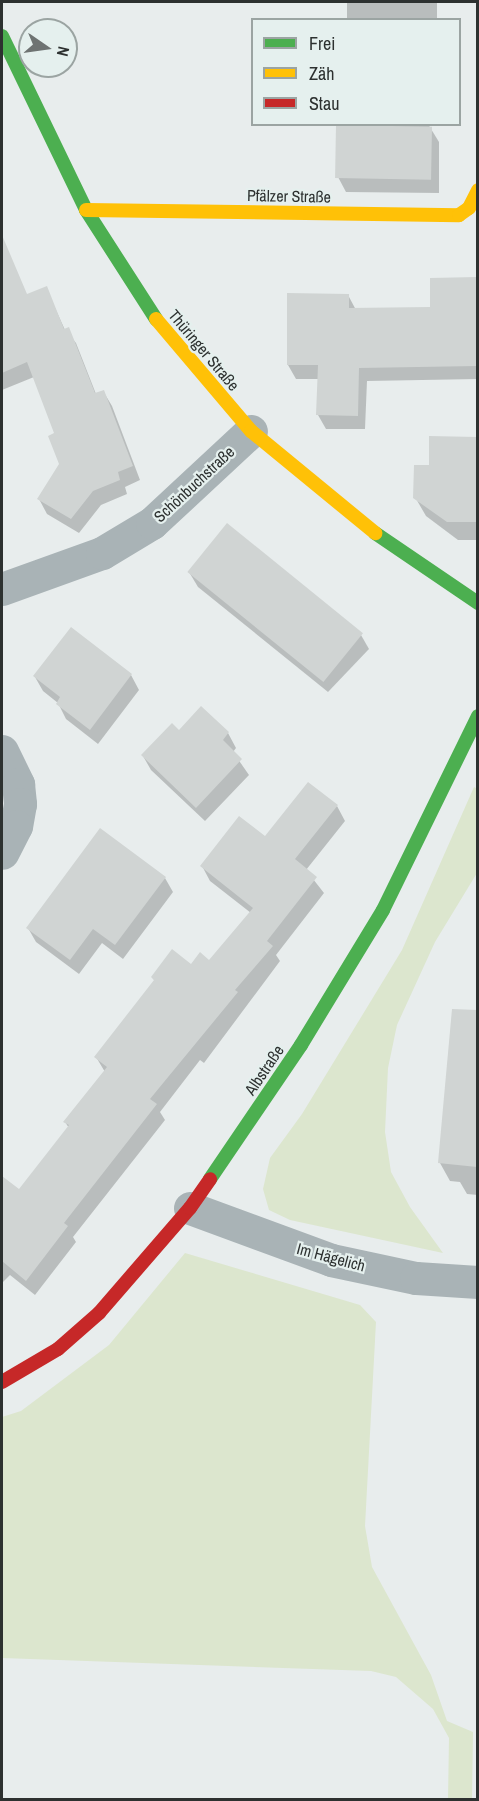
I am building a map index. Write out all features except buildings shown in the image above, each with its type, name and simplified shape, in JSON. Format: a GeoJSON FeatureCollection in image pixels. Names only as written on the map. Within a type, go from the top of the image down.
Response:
{"type":"FeatureCollection","features":[{"type":"Feature","properties":{"kind":"street","name":"Thüringer Straße"},"geometry":{"type":"LineString","coordinates":[[2,36],[86,210],[164,331],[251,431],[399,552],[477,603]]}},
{"type":"Feature","properties":{"kind":"street","name":"Pfälzer Straße"},"geometry":{"type":"LineString","coordinates":[[86,210],[459,215],[469,208],[477,190]]}},
{"type":"Feature","properties":{"kind":"street","name":"Schönbuchstraße"},"geometry":{"type":"LineString","coordinates":[[2,589],[102,553],[152,523],[251,431]]}},
{"type":"Feature","properties":{"kind":"street","name":"Albstraße"},"geometry":{"type":"LineString","coordinates":[[2,1382],[58,1348],[99,1313],[190,1208],[301,1045],[382,910],[477,716]]}},
{"type":"Feature","properties":{"kind":"street"},"geometry":{"type":"LineString","coordinates":[[2,751],[18,784],[20,804],[16,826],[2,853]]}},
{"type":"Feature","properties":{"kind":"street","name":"Im Hägelich"},"geometry":{"type":"LineString","coordinates":[[190,1208],[331,1260],[416,1278],[477,1282]]}},
{"type":"Feature","properties":{"kind":"green space"},"geometry":{"type":"Polygon","coordinates":[[[474,787],[478,789],[477,873],[435,942],[397,1025],[388,1068],[385,1132],[391,1172],[410,1207],[443,1253],[290,1220],[269,1210],[263,1189],[270,1158],[302,1114],[402,950],[474,787]]]}},
{"type":"Feature","properties":{"kind":"green space"},"geometry":{"type":"Polygon","coordinates":[[[185,1253],[360,1305],[376,1322],[365,1526],[372,1567],[431,1675],[447,1721],[473,1732],[472,1799],[448,1799],[449,1738],[433,1709],[396,1677],[371,1671],[2,1658],[2,1417],[21,1411],[109,1345],[185,1253]]]}},
{"type":"Feature","properties":{"kind":"traffic: fast"},"geometry":{"type":"LineString","coordinates":[[2,36],[86,210],[156,319]]}},
{"type":"Feature","properties":{"kind":"traffic: fast"},"geometry":{"type":"LineString","coordinates":[[375,533],[478,603]]}},
{"type":"Feature","properties":{"kind":"traffic: fast"},"geometry":{"type":"LineString","coordinates":[[210,1179],[301,1045],[383,910],[478,716]]}},
{"type":"Feature","properties":{"kind":"traffic: slow"},"geometry":{"type":"LineString","coordinates":[[86,210],[459,215],[469,208],[478,190]]}},
{"type":"Feature","properties":{"kind":"traffic: slow"},"geometry":{"type":"LineString","coordinates":[[156,319],[251,431],[375,533]]}},
{"type":"Feature","properties":{"kind":"traffic: jam"},"geometry":{"type":"LineString","coordinates":[[2,1382],[58,1349],[99,1313],[190,1208],[210,1179]]}}]}
